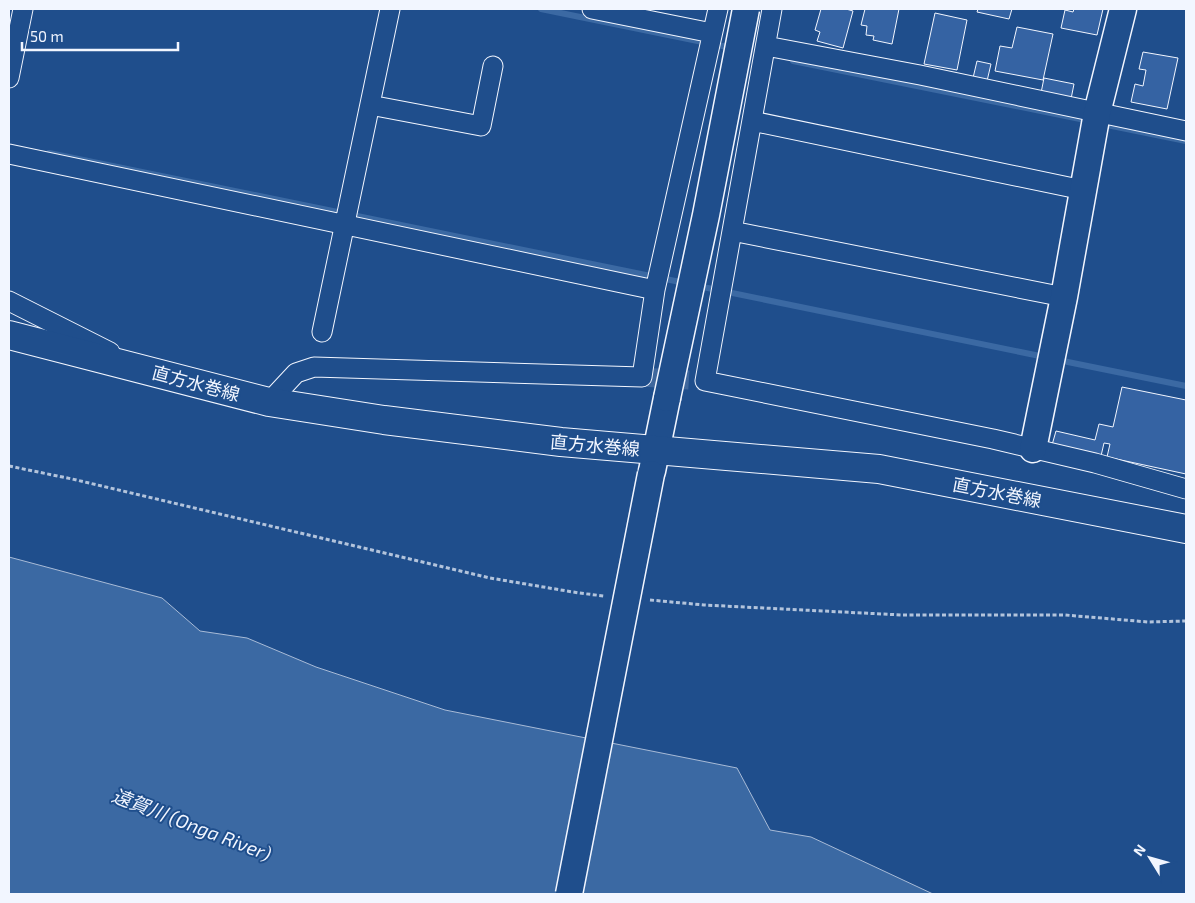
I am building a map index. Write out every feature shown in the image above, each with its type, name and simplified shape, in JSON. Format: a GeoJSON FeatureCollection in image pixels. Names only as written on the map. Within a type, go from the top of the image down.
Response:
{"type":"FeatureCollection","features":[{"type":"Feature","properties":{"kind":"main road","name":"直方水巻線"},"geometry":{"type":"LineString","coordinates":[[9,335],[269,402],[384,420],[542,440],[654,462],[879,469],[1186,529]]}},
{"type":"Feature","properties":{"kind":"street"},"geometry":{"type":"LineString","coordinates":[[9,78],[23,9]]}},
{"type":"Feature","properties":{"kind":"street"},"geometry":{"type":"LineString","coordinates":[[322,332],[390,9]]}},
{"type":"Feature","properties":{"kind":"street"},"geometry":{"type":"LineString","coordinates":[[592,9],[710,42]]}},
{"type":"Feature","properties":{"kind":"street"},"geometry":{"type":"LineString","coordinates":[[269,402],[296,373],[314,368],[642,376],[657,282],[718,9]]}},
{"type":"Feature","properties":{"kind":"street"},"geometry":{"type":"LineString","coordinates":[[569,894],[746,9]]}},
{"type":"Feature","properties":{"kind":"street"},"geometry":{"type":"LineString","coordinates":[[772,9],[705,381],[993,439],[1095,463],[1186,490]]}},
{"type":"Feature","properties":{"kind":"street"},"geometry":{"type":"LineString","coordinates":[[1033,449],[1064,298],[1096,121],[1123,9]]}},
{"type":"Feature","properties":{"kind":"street"},"geometry":{"type":"LineString","coordinates":[[764,54],[920,75],[1096,121],[1186,131]]}},
{"type":"Feature","properties":{"kind":"street"},"geometry":{"type":"LineString","coordinates":[[370,105],[481,126],[493,66]]}},
{"type":"Feature","properties":{"kind":"street"},"geometry":{"type":"LineString","coordinates":[[752,121],[1083,190]]}},
{"type":"Feature","properties":{"kind":"street"},"geometry":{"type":"LineString","coordinates":[[9,154],[346,219],[657,282]]}},
{"type":"Feature","properties":{"kind":"street"},"geometry":{"type":"LineString","coordinates":[[732,231],[1064,298]]}},
{"type":"Feature","properties":{"kind":"street"},"geometry":{"type":"LineString","coordinates":[[9,301],[143,369]]}},
{"type":"Feature","properties":{"kind":"path"},"geometry":{"type":"LineString","coordinates":[[9,466],[72,479],[490,578],[608,596]]}},
{"type":"Feature","properties":{"kind":"path"},"geometry":{"type":"LineString","coordinates":[[647,600],[704,605],[902,615],[1065,615],[1148,622],[1186,621]]}},
{"type":"Feature","properties":{"kind":"water","name":"遠賀川 (Onga River)"},"geometry":{"type":"Polygon","coordinates":[[[9,557],[162,598],[200,631],[247,638],[316,667],[445,710],[737,768],[770,830],[811,837],[933,894],[9,894],[9,557]]]}},
{"type":"Feature","properties":{"kind":"building"},"geometry":{"type":"Polygon","coordinates":[[[821,9],[846,9],[853,11],[843,48],[817,41],[820,32],[815,30],[821,9]]]}},
{"type":"Feature","properties":{"kind":"building"},"geometry":{"type":"Polygon","coordinates":[[[865,9],[899,9],[892,44],[873,40],[874,36],[866,35],[867,26],[861,25],[865,9]]]}},
{"type":"Feature","properties":{"kind":"building"},"geometry":{"type":"Polygon","coordinates":[[[978,9],[1012,9],[1009,19],[977,12],[978,9]]]}},
{"type":"Feature","properties":{"kind":"building"},"geometry":{"type":"Polygon","coordinates":[[[1074,9],[1103,9],[1097,35],[1061,28],[1065,10],[1073,12],[1074,9]]]}},
{"type":"Feature","properties":{"kind":"building"},"geometry":{"type":"Polygon","coordinates":[[[935,13],[967,20],[957,70],[924,64],[935,13]]]}},
{"type":"Feature","properties":{"kind":"building"},"geometry":{"type":"Polygon","coordinates":[[[1017,27],[1053,34],[1043,80],[995,71],[1000,46],[1012,48],[1017,27]]]}},
{"type":"Feature","properties":{"kind":"building"},"geometry":{"type":"Polygon","coordinates":[[[1143,52],[1178,58],[1167,109],[1131,102],[1135,84],[1143,86],[1146,70],[1139,69],[1143,52]]]}},
{"type":"Feature","properties":{"kind":"building"},"geometry":{"type":"Polygon","coordinates":[[[977,61],[991,64],[987,81],[973,78],[977,61]]]}},
{"type":"Feature","properties":{"kind":"building"},"geometry":{"type":"Polygon","coordinates":[[[1044,78],[1074,84],[1071,99],[1041,93],[1044,78]]]}},
{"type":"Feature","properties":{"kind":"building"},"geometry":{"type":"Polygon","coordinates":[[[1122,387],[1186,400],[1186,474],[1107,457],[1110,444],[1104,443],[1101,456],[1052,445],[1056,431],[1095,440],[1099,424],[1113,427],[1122,387]]]}},
{"type":"Feature","properties":{"kind":"waterway"},"geometry":{"type":"LineString","coordinates":[[541,9],[732,48]]}},
{"type":"Feature","properties":{"kind":"waterway"},"geometry":{"type":"LineString","coordinates":[[793,61],[1090,121]]}},
{"type":"Feature","properties":{"kind":"waterway"},"geometry":{"type":"LineString","coordinates":[[1102,124],[1186,141]]}},
{"type":"Feature","properties":{"kind":"waterway"},"geometry":{"type":"LineString","coordinates":[[49,153],[685,283]]}},
{"type":"Feature","properties":{"kind":"waterway"},"geometry":{"type":"LineString","coordinates":[[698,286],[1045,357]]}},
{"type":"Feature","properties":{"kind":"waterway"},"geometry":{"type":"LineString","coordinates":[[1058,360],[1186,386]]}},
{"type":"Feature","properties":{"kind":"tunnel"},"geometry":{"type":"LineString","coordinates":[[642,377],[705,381]]}}]}
